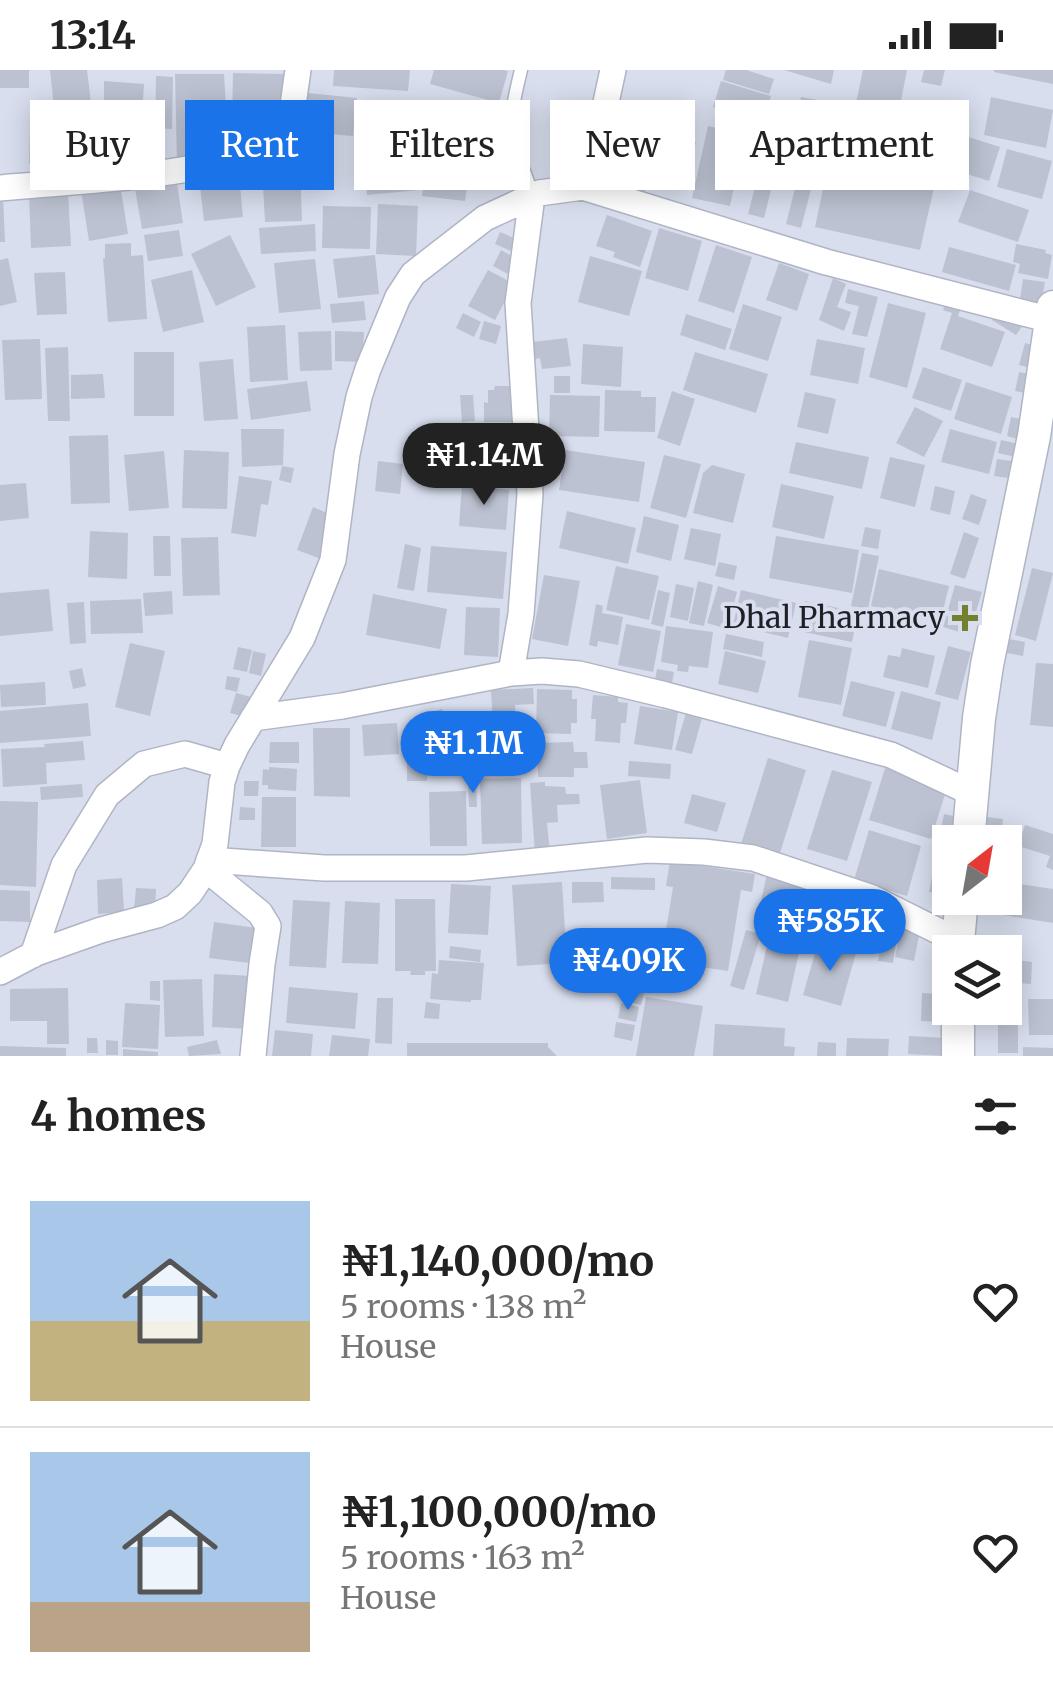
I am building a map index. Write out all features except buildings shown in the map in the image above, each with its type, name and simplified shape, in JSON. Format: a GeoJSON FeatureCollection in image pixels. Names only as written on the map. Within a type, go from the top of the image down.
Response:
{"type":"FeatureCollection","features":[{"type":"Feature","properties":{"kind":"street"},"geometry":{"type":"LineString","coordinates":[[0,188],[132,177],[241,159],[288,140],[298,70]]}},
{"type":"Feature","properties":{"kind":"street"},"geometry":{"type":"LineString","coordinates":[[606,100],[612,70]]}},
{"type":"Feature","properties":{"kind":"street"},"geometry":{"type":"LineString","coordinates":[[0,972],[33,955],[101,930],[156,915],[175,907],[190,893],[215,844],[227,766],[302,638],[333,560],[359,397],[398,297],[413,274],[485,218],[539,193],[561,190]]}},
{"type":"Feature","properties":{"kind":"street"},"geometry":{"type":"LineString","coordinates":[[593,190],[826,262],[1052,313],[1046,402],[987,665],[969,825]]}},
{"type":"Feature","properties":{"kind":"street"},"geometry":{"type":"LineString","coordinates":[[511,673],[528,549],[530,494],[518,304],[532,196]]}},
{"type":"Feature","properties":{"kind":"street"},"geometry":{"type":"LineString","coordinates":[[254,718],[511,673],[579,674],[891,755],[972,793]]}},
{"type":"Feature","properties":{"kind":"street"},"geometry":{"type":"LineString","coordinates":[[278,676],[310,711]]}},
{"type":"Feature","properties":{"kind":"street"},"geometry":{"type":"LineString","coordinates":[[33,955],[64,865],[107,795],[144,764],[185,754],[227,766]]}},
{"type":"Feature","properties":{"kind":"street"},"geometry":{"type":"LineString","coordinates":[[207,865],[466,868],[647,850],[704,852],[753,858],[870,896],[937,935]]}},
{"type":"Feature","properties":{"kind":"street"},"geometry":{"type":"LineString","coordinates":[[207,865],[260,913],[268,926],[253,1056]]}},
{"type":"Feature","properties":{"kind":"street"},"geometry":{"type":"LineString","coordinates":[[958,1025],[958,1056]]}},
{"type":"Feature","properties":{"kind":"lane"},"geometry":{"type":"LineString","coordinates":[[521,70],[512,133],[532,196]]}},
{"type":"Feature","properties":{"kind":"place","name":"Dhal Pharmacy"},"geometry":{"type":"Point","coordinates":[965,618]}}]}
